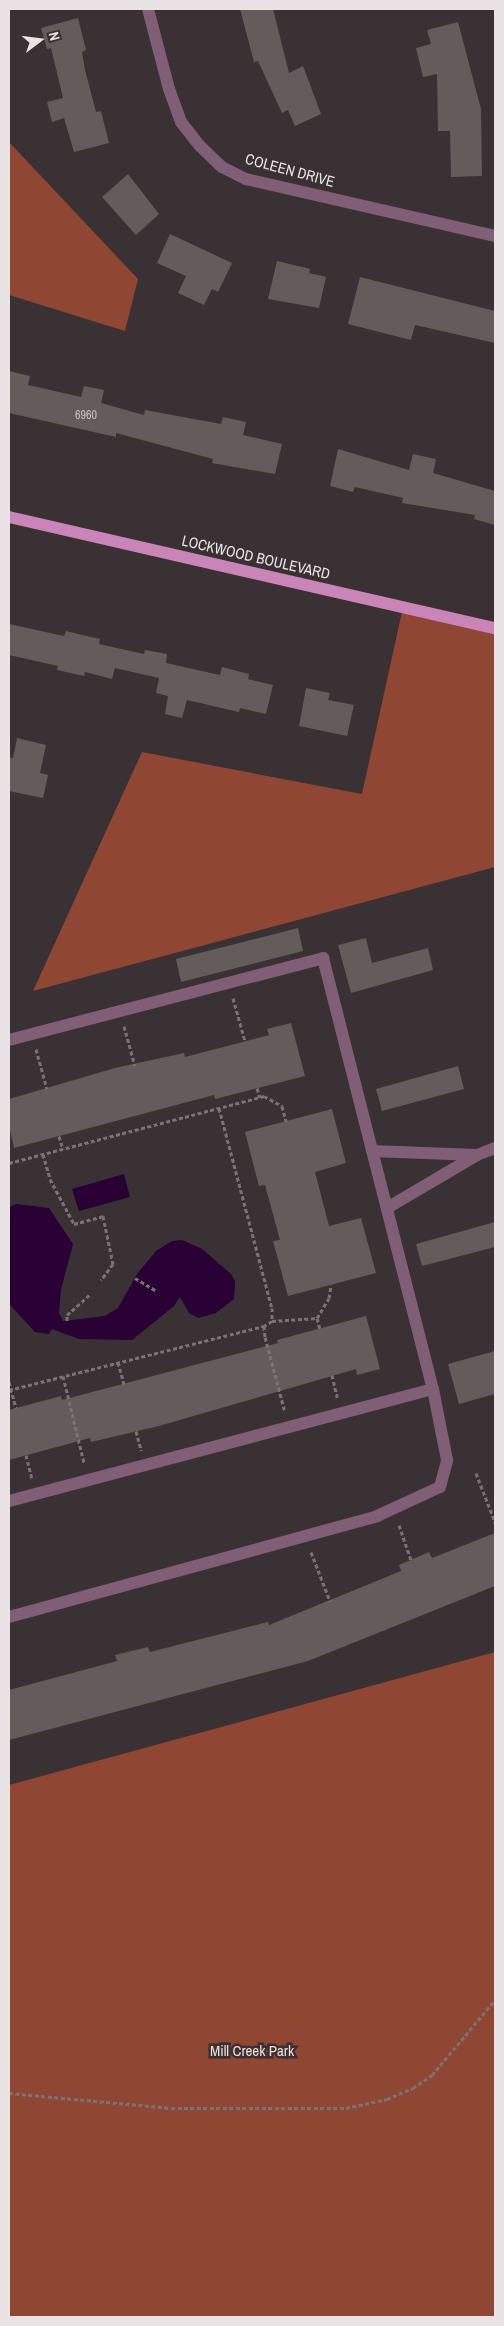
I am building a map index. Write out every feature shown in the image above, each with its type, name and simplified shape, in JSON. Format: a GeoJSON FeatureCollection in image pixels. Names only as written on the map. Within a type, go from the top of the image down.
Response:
{"type":"FeatureCollection","features":[{"type":"Feature","properties":{"kind":"main road","name":"LOCKWOOD BOULEVARD"},"geometry":{"type":"LineString","coordinates":[[9,517],[495,628]]}},
{"type":"Feature","properties":{"kind":"street","name":"COLEEN DRIVE"},"geometry":{"type":"LineString","coordinates":[[148,9],[169,89],[182,122],[200,146],[222,167],[246,179],[495,236]]}},
{"type":"Feature","properties":{"kind":"street"},"geometry":{"type":"LineString","coordinates":[[9,1040],[323,958],[433,1389],[447,1460],[440,1487],[392,1508],[305,1536],[9,1617]]}},
{"type":"Feature","properties":{"kind":"street"},"geometry":{"type":"LineString","coordinates":[[387,1208],[477,1155],[495,1148]]}},
{"type":"Feature","properties":{"kind":"street"},"geometry":{"type":"LineString","coordinates":[[372,1151],[477,1155]]}},
{"type":"Feature","properties":{"kind":"street"},"geometry":{"type":"LineString","coordinates":[[9,1501],[433,1389]]}},
{"type":"Feature","properties":{"kind":"path"},"geometry":{"type":"LineString","coordinates":[[229,982],[244,1041]]}},
{"type":"Feature","properties":{"kind":"path"},"geometry":{"type":"LineString","coordinates":[[120,1011],[135,1066]]}},
{"type":"Feature","properties":{"kind":"path"},"geometry":{"type":"LineString","coordinates":[[32,1034],[47,1089]]}},
{"type":"Feature","properties":{"kind":"path"},"geometry":{"type":"LineString","coordinates":[[257,1088],[260,1098]]}},
{"type":"Feature","properties":{"kind":"path"},"geometry":{"type":"LineString","coordinates":[[9,1163],[260,1098],[282,1106],[286,1121]]}},
{"type":"Feature","properties":{"kind":"path"},"geometry":{"type":"LineString","coordinates":[[219,1108],[272,1308],[272,1320]]}},
{"type":"Feature","properties":{"kind":"path"},"geometry":{"type":"LineString","coordinates":[[59,1136],[63,1149]]}},
{"type":"Feature","properties":{"kind":"path"},"geometry":{"type":"LineString","coordinates":[[43,1154],[50,1179],[74,1224],[103,1216],[113,1264],[100,1280]]}},
{"type":"Feature","properties":{"kind":"path"},"geometry":{"type":"LineString","coordinates":[[135,1278],[157,1291]]}},
{"type":"Feature","properties":{"kind":"path"},"geometry":{"type":"LineString","coordinates":[[320,1329],[317,1318],[329,1298],[331,1285]]}},
{"type":"Feature","properties":{"kind":"path"},"geometry":{"type":"LineString","coordinates":[[67,1321],[67,1315],[90,1294]]}},
{"type":"Feature","properties":{"kind":"path"},"geometry":{"type":"LineString","coordinates":[[10,1390],[264,1326],[272,1320],[317,1318]]}},
{"type":"Feature","properties":{"kind":"path"},"geometry":{"type":"LineString","coordinates":[[264,1326],[289,1427]]}},
{"type":"Feature","properties":{"kind":"path"},"geometry":{"type":"LineString","coordinates":[[118,1362],[124,1384]]}},
{"type":"Feature","properties":{"kind":"path"},"geometry":{"type":"LineString","coordinates":[[63,1376],[88,1480]]}},
{"type":"Feature","properties":{"kind":"path"},"geometry":{"type":"LineString","coordinates":[[9,1382],[16,1408]]}},
{"type":"Feature","properties":{"kind":"path"},"geometry":{"type":"LineString","coordinates":[[26,1455],[36,1493]]}},
{"type":"Feature","properties":{"kind":"path"},"geometry":{"type":"LineString","coordinates":[[476,1473],[495,1522]]}},
{"type":"Feature","properties":{"kind":"path"},"geometry":{"type":"LineString","coordinates":[[392,1508],[412,1560]]}},
{"type":"Feature","properties":{"kind":"path"},"geometry":{"type":"LineString","coordinates":[[305,1536],[330,1601]]}},
{"type":"Feature","properties":{"kind":"path"},"geometry":{"type":"LineString","coordinates":[[9,2093],[171,2108],[346,2108],[386,2099],[412,2088],[432,2075],[495,2000]]}},
{"type":"Feature","properties":{"kind":"green space"},"geometry":{"type":"Polygon","coordinates":[[[9,142],[138,279],[125,331],[9,295],[9,142]]]}},
{"type":"Feature","properties":{"kind":"green space"},"geometry":{"type":"Polygon","coordinates":[[[403,607],[495,628],[495,867],[33,991],[142,752],[362,794],[403,607]]]}},
{"type":"Feature","properties":{"kind":"green space","name":"Mill Creek Park"},"geometry":{"type":"Polygon","coordinates":[[[495,1652],[495,2317],[9,2317],[9,1785],[495,1652]]]}},
{"type":"Feature","properties":{"kind":"shaded area"},"geometry":{"type":"Polygon","coordinates":[[[124,1174],[130,1197],[79,1211],[72,1189],[124,1174]]]}},
{"type":"Feature","properties":{"kind":"shaded area"},"geometry":{"type":"Polygon","coordinates":[[[16,1204],[49,1208],[73,1244],[61,1290],[59,1313],[63,1321],[105,1316],[118,1308],[137,1274],[156,1251],[172,1241],[182,1240],[202,1249],[231,1274],[235,1281],[234,1299],[216,1313],[198,1318],[189,1313],[180,1297],[174,1306],[132,1340],[79,1339],[52,1329],[49,1334],[35,1332],[9,1304],[9,1207],[16,1204]]]}},
{"type":"Feature","properties":{"kind":"building"},"geometry":{"type":"Polygon","coordinates":[[[240,9],[273,9],[289,73],[303,66],[321,114],[295,126],[288,110],[282,113],[258,61],[254,62],[240,9]]]}},
{"type":"Feature","properties":{"kind":"building"},"geometry":{"type":"Polygon","coordinates":[[[78,18],[86,50],[82,52],[85,70],[96,112],[101,111],[109,143],[74,152],[64,118],[52,122],[47,102],[63,98],[51,48],[47,49],[41,28],[78,18]]]}},
{"type":"Feature","properties":{"kind":"building"},"geometry":{"type":"Polygon","coordinates":[[[458,22],[481,109],[482,176],[451,177],[450,131],[438,131],[437,74],[423,77],[416,48],[431,44],[427,30],[458,22]]]}},
{"type":"Feature","properties":{"kind":"building"},"geometry":{"type":"Polygon","coordinates":[[[128,174],[159,214],[136,235],[102,197],[128,174]]]}},
{"type":"Feature","properties":{"kind":"building"},"geometry":{"type":"Polygon","coordinates":[[[170,234],[232,263],[218,292],[212,289],[204,305],[178,293],[186,276],[157,263],[170,234]]]}},
{"type":"Feature","properties":{"kind":"building"},"geometry":{"type":"Polygon","coordinates":[[[277,261],[310,269],[309,273],[326,277],[319,308],[268,299],[277,261]]]}},
{"type":"Feature","properties":{"kind":"building"},"geometry":{"type":"Polygon","coordinates":[[[360,277],[495,311],[495,343],[415,325],[411,340],[348,324],[360,277]]]}},
{"type":"Feature","properties":{"kind":"building"},"geometry":{"type":"Polygon","coordinates":[[[9,371],[30,376],[28,385],[81,397],[84,386],[104,390],[101,403],[144,415],[145,410],[221,424],[223,417],[246,422],[243,435],[282,444],[275,474],[212,463],[213,459],[116,433],[116,437],[9,413],[9,371]]]}},
{"type":"Feature","properties":{"kind":"building"},"geometry":{"type":"Polygon","coordinates":[[[338,449],[409,470],[413,454],[436,459],[433,473],[495,491],[495,525],[474,519],[475,515],[402,503],[403,498],[355,487],[353,492],[330,486],[338,449]]]}},
{"type":"Feature","properties":{"kind":"building"},"geometry":{"type":"Polygon","coordinates":[[[9,624],[64,636],[66,631],[100,639],[99,644],[144,654],[145,650],[167,654],[166,663],[220,675],[222,667],[249,674],[248,679],[273,685],[266,714],[240,708],[239,712],[187,700],[182,718],[165,714],[168,696],[156,693],[159,678],[115,668],[112,679],[85,672],[84,676],[57,670],[58,666],[9,655],[9,624]]]}},
{"type":"Feature","properties":{"kind":"building"},"geometry":{"type":"Polygon","coordinates":[[[306,688],[330,693],[328,700],[354,705],[347,736],[299,726],[306,688]]]}},
{"type":"Feature","properties":{"kind":"building"},"geometry":{"type":"Polygon","coordinates":[[[17,738],[46,745],[40,773],[48,775],[43,798],[9,791],[9,757],[13,758],[17,738]]]}},
{"type":"Feature","properties":{"kind":"building"},"geometry":{"type":"Polygon","coordinates":[[[298,928],[303,951],[181,982],[176,959],[298,928]]]}},
{"type":"Feature","properties":{"kind":"building"},"geometry":{"type":"Polygon","coordinates":[[[366,938],[372,963],[428,948],[433,970],[351,993],[338,945],[366,938]]]}},
{"type":"Feature","properties":{"kind":"building"},"geometry":{"type":"Polygon","coordinates":[[[291,1023],[305,1076],[215,1099],[214,1095],[14,1148],[9,1126],[9,1099],[115,1068],[184,1053],[185,1057],[269,1035],[267,1029],[291,1023]]]}},
{"type":"Feature","properties":{"kind":"building"},"geometry":{"type":"Polygon","coordinates":[[[458,1066],[464,1089],[382,1111],[376,1089],[458,1066]]]}},
{"type":"Feature","properties":{"kind":"building"},"geometry":{"type":"Polygon","coordinates":[[[332,1109],[346,1163],[315,1172],[329,1226],[361,1218],[376,1273],[288,1296],[273,1241],[280,1240],[265,1185],[259,1186],[245,1132],[332,1109]]]}},
{"type":"Feature","properties":{"kind":"building"},"geometry":{"type":"Polygon","coordinates":[[[495,1222],[495,1247],[422,1266],[416,1244],[495,1222]]]}},
{"type":"Feature","properties":{"kind":"building"},"geometry":{"type":"Polygon","coordinates":[[[366,1316],[380,1369],[357,1375],[356,1369],[159,1426],[91,1442],[90,1438],[9,1460],[9,1410],[61,1396],[62,1400],[278,1343],[277,1340],[366,1316]]]}},
{"type":"Feature","properties":{"kind":"building"},"geometry":{"type":"Polygon","coordinates":[[[495,1351],[495,1394],[459,1404],[448,1364],[495,1351]]]}},
{"type":"Feature","properties":{"kind":"building"},"geometry":{"type":"Polygon","coordinates":[[[495,1533],[495,1586],[308,1661],[9,1740],[9,1690],[117,1661],[115,1655],[148,1647],[150,1652],[268,1622],[269,1625],[401,1571],[399,1565],[429,1552],[432,1558],[495,1533]]]}}]}
